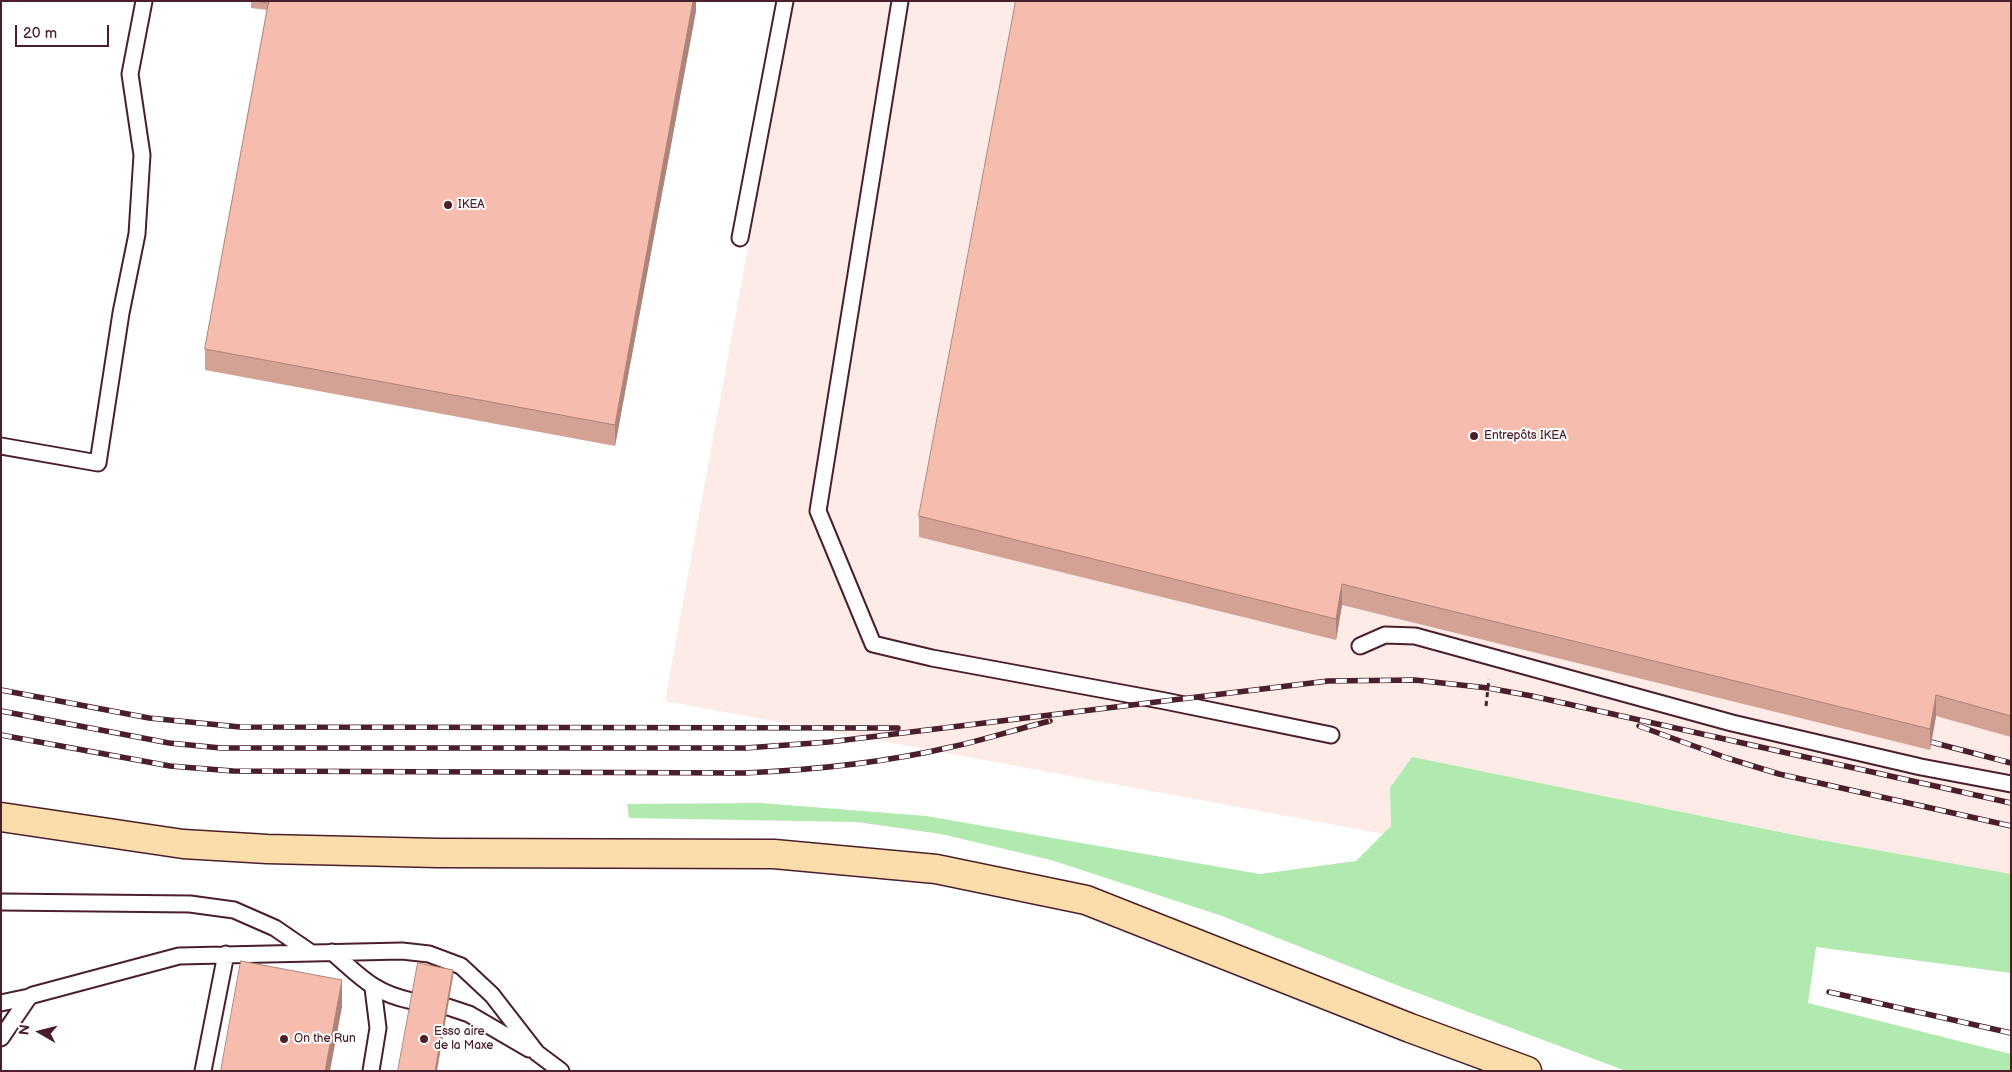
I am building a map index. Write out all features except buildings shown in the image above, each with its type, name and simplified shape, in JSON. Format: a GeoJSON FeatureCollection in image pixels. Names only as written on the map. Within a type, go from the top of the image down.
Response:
{"type":"FeatureCollection","features":[{"type":"Feature","properties":{"kind":"highway"},"geometry":{"type":"LineString","coordinates":[[1,817],[183,844],[267,849],[438,853],[774,854],[936,869],[1086,900],[1410,1028],[1527,1071]]}},
{"type":"Feature","properties":{"kind":"lane"},"geometry":{"type":"LineString","coordinates":[[1,446],[98,463],[121,313],[136,234],[142,156],[130,74],[144,1]]}},
{"type":"Feature","properties":{"kind":"lane"},"geometry":{"type":"LineString","coordinates":[[740,238],[785,1]]}},
{"type":"Feature","properties":{"kind":"lane"},"geometry":{"type":"LineString","coordinates":[[900,1],[818,511],[873,644],[932,658],[1165,700],[1331,735]]}},
{"type":"Feature","properties":{"kind":"lane"},"geometry":{"type":"LineString","coordinates":[[1360,646],[1385,634],[1415,636],[1732,723],[1921,767],[2011,784]]}},
{"type":"Feature","properties":{"kind":"lane"},"geometry":{"type":"LineString","coordinates":[[1,902],[190,904],[234,910],[275,928],[310,952]]}},
{"type":"Feature","properties":{"kind":"lane"},"geometry":{"type":"LineString","coordinates":[[1,1003],[179,956],[402,951],[429,954],[461,966],[492,995],[537,1053]]}},
{"type":"Feature","properties":{"kind":"lane"},"geometry":{"type":"LineString","coordinates":[[332,952],[372,988],[412,1001]]}},
{"type":"Feature","properties":{"kind":"lane"},"geometry":{"type":"LineString","coordinates":[[203,1071],[226,954]]}},
{"type":"Feature","properties":{"kind":"lane"},"geometry":{"type":"LineString","coordinates":[[371,1071],[378,1028],[372,988]]}},
{"type":"Feature","properties":{"kind":"lane"},"geometry":{"type":"LineString","coordinates":[[1,1038],[29,997]]}},
{"type":"Feature","properties":{"kind":"lane"},"geometry":{"type":"LineString","coordinates":[[448,1007],[469,1014],[537,1053],[561,1071]]}},
{"type":"Feature","properties":{"kind":"shaded area","name":"Entrepôts IKEA"},"geometry":{"type":"Polygon","coordinates":[[[793,1],[2011,1],[2011,950],[665,701],[793,1]]]}},
{"type":"Feature","properties":{"kind":"green space"},"geometry":{"type":"Polygon","coordinates":[[[1412,757],[1809,838],[2011,874],[2011,973],[1816,947],[1808,1003],[2011,1054],[2011,1071],[1626,1071],[1399,986],[1222,916],[1051,860],[941,834],[857,822],[629,818],[627,804],[761,803],[926,816],[1260,874],[1356,861],[1391,826],[1390,788],[1412,757]]]}},
{"type":"Feature","properties":{"kind":"railway"},"geometry":{"type":"LineString","coordinates":[[1,711],[169,743],[221,748],[745,748],[829,742],[1328,681],[1415,680],[1488,688],[1532,696],[2011,803]]}},
{"type":"Feature","properties":{"kind":"railway"},"geometry":{"type":"LineString","coordinates":[[1,690],[149,718],[240,727],[898,728]]}},
{"type":"Feature","properties":{"kind":"railway"},"geometry":{"type":"LineString","coordinates":[[1,735],[170,766],[233,771],[744,773],[822,768],[925,753],[1050,721]]}},
{"type":"Feature","properties":{"kind":"railway"},"geometry":{"type":"LineString","coordinates":[[1639,726],[1727,758],[1779,774],[2011,826]]}},
{"type":"Feature","properties":{"kind":"railway"},"geometry":{"type":"LineString","coordinates":[[1931,742],[2011,763]]}},
{"type":"Feature","properties":{"kind":"railway"},"geometry":{"type":"LineString","coordinates":[[1829,992],[2011,1033]]}},
{"type":"Feature","properties":{"kind":"place","name":"IKEA"},"geometry":{"type":"Point","coordinates":[448,205]}},
{"type":"Feature","properties":{"kind":"place","name":"Entrepôts IKEA"},"geometry":{"type":"Point","coordinates":[1474,436]}},
{"type":"Feature","properties":{"kind":"place","name":"On the Run"},"geometry":{"type":"Point","coordinates":[284,1039]}},
{"type":"Feature","properties":{"kind":"place","name":"Esso aire de la Maxe"},"geometry":{"type":"Point","coordinates":[424,1039]}}]}
